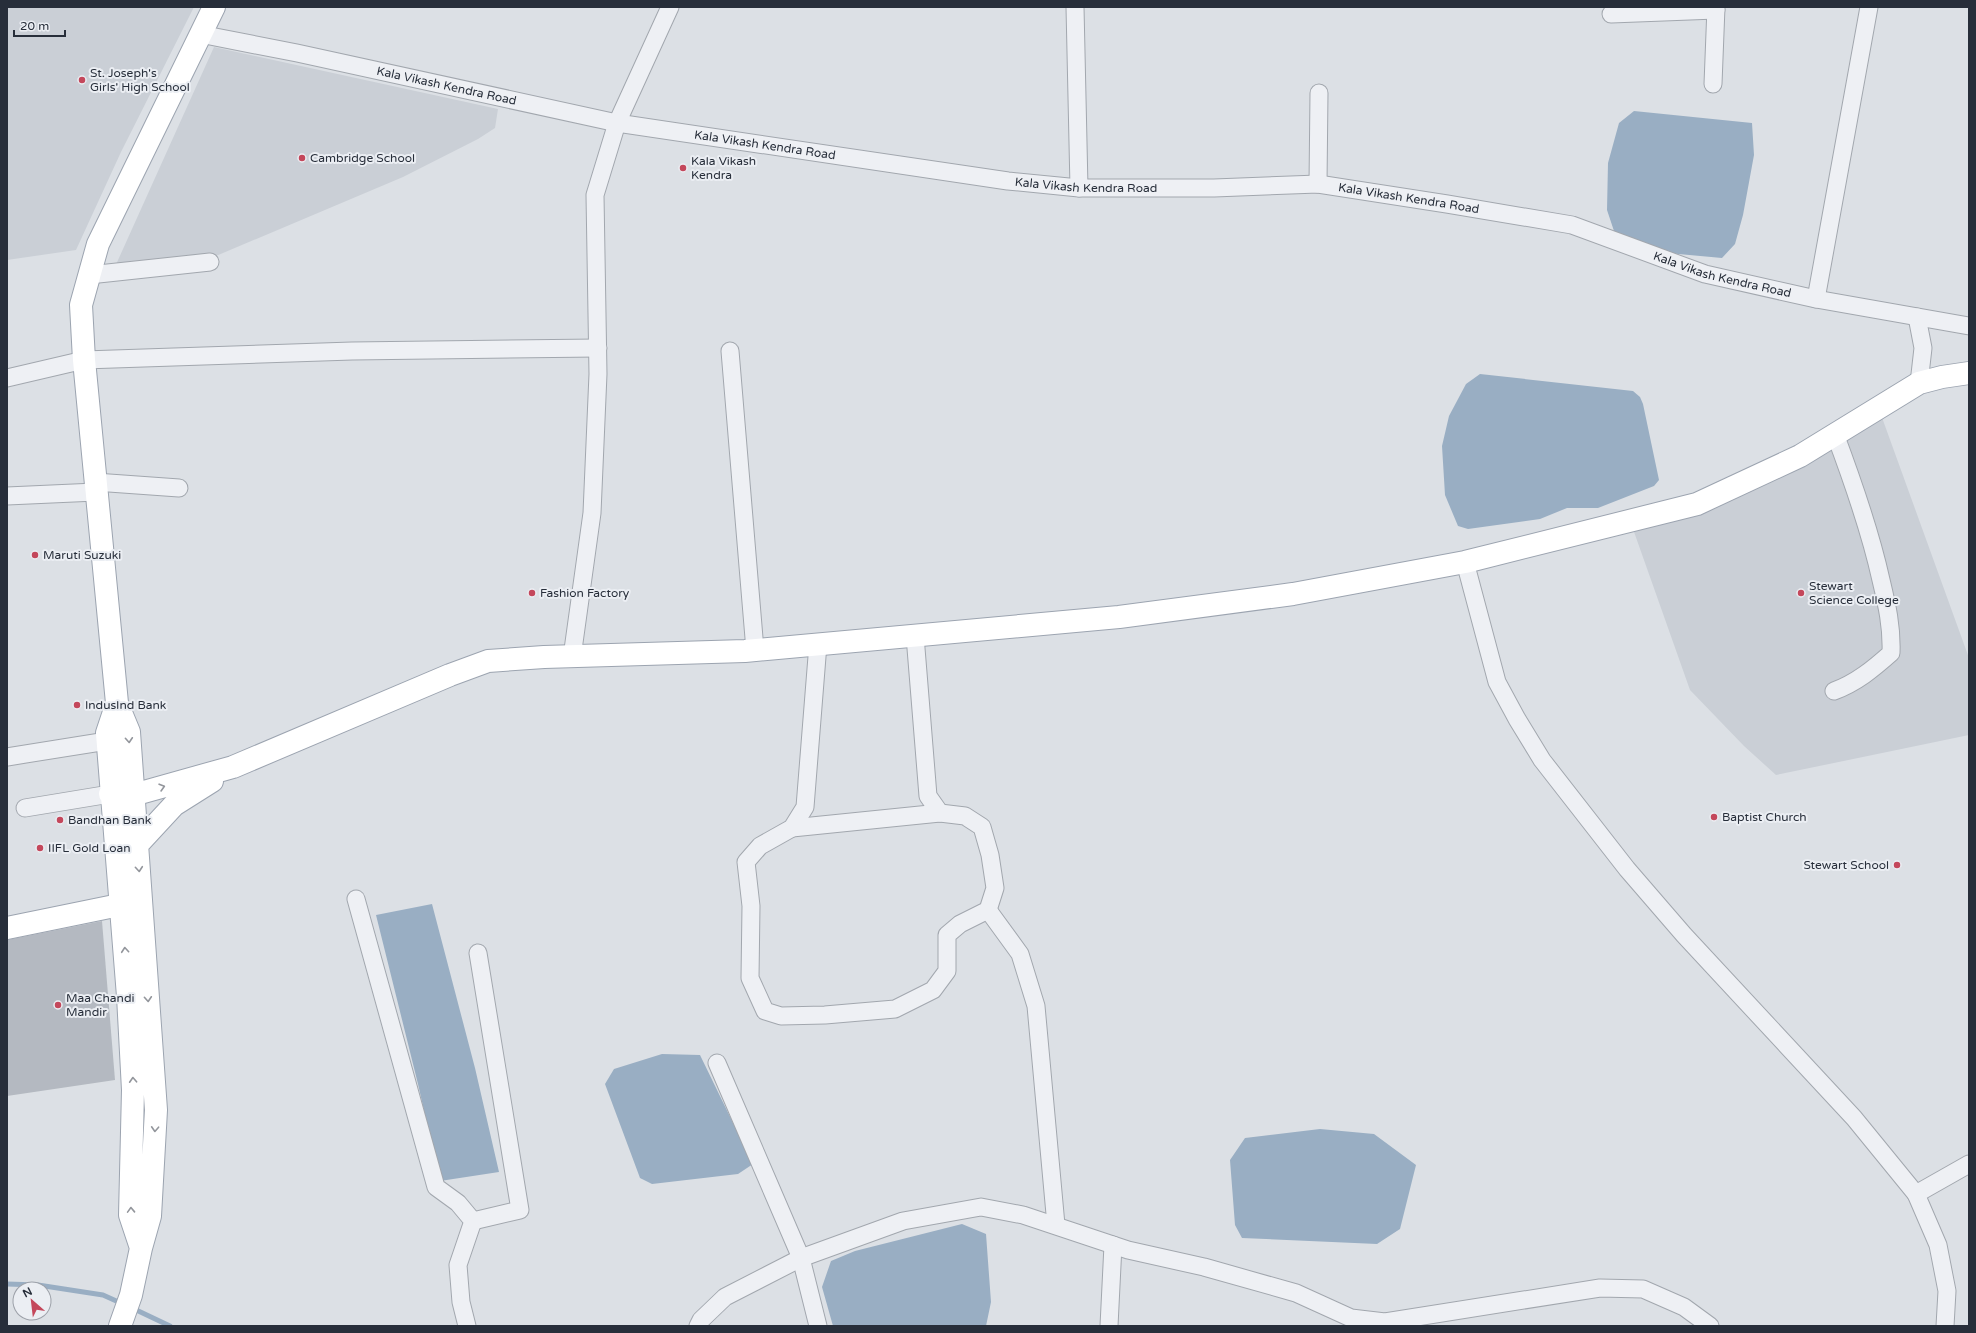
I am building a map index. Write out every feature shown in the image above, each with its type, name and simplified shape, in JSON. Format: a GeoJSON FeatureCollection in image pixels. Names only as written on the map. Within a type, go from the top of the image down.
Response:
{"type":"FeatureCollection","features":[{"type":"Feature","properties":{"kind":"main road"},"geometry":{"type":"LineString","coordinates":[[131,902],[137,845],[129,732],[117,703],[84,360],[81,305],[98,244],[214,7]]}},
{"type":"Feature","properties":{"kind":"main road"},"geometry":{"type":"LineString","coordinates":[[110,794],[133,795],[233,767],[450,675],[488,661],[544,657],[755,650],[1119,617],[1277,596],[1465,562],[1697,504],[1800,456],[1919,383],[1942,377],[1969,373]]}},
{"type":"Feature","properties":{"kind":"main road"},"geometry":{"type":"LineString","coordinates":[[117,703],[107,733],[110,794],[131,902],[156,1110],[150,1216],[125,1312]]}},
{"type":"Feature","properties":{"kind":"main road"},"geometry":{"type":"LineString","coordinates":[[137,845],[174,805],[233,767]]}},
{"type":"Feature","properties":{"kind":"main road"},"geometry":{"type":"LineString","coordinates":[[7,928],[131,902]]}},
{"type":"Feature","properties":{"kind":"street"},"geometry":{"type":"LineString","coordinates":[[572,657],[592,513],[598,348],[595,195],[617,123],[670,7]]}},
{"type":"Feature","properties":{"kind":"street"},"geometry":{"type":"LineString","coordinates":[[1074,7],[1079,188]]}},
{"type":"Feature","properties":{"kind":"street"},"geometry":{"type":"LineString","coordinates":[[1816,299],[1869,7]]}},
{"type":"Feature","properties":{"kind":"street"},"geometry":{"type":"LineString","coordinates":[[1611,14],[1716,9],[1713,84]]}},
{"type":"Feature","properties":{"kind":"street","name":"Kala Vikash Kendra Road"},"geometry":{"type":"LineString","coordinates":[[200,34],[297,53],[617,123],[1008,181],[1079,188],[1214,188],[1318,184],[1572,225],[1706,274],[1816,299],[1969,326]]}},
{"type":"Feature","properties":{"kind":"street"},"geometry":{"type":"LineString","coordinates":[[1318,184],[1319,93]]}},
{"type":"Feature","properties":{"kind":"street"},"geometry":{"type":"LineString","coordinates":[[89,275],[210,262]]}},
{"type":"Feature","properties":{"kind":"street"},"geometry":{"type":"LineString","coordinates":[[1917,317],[1923,348],[1919,383]]}},
{"type":"Feature","properties":{"kind":"street"},"geometry":{"type":"LineString","coordinates":[[7,378],[84,360],[352,351],[598,348]]}},
{"type":"Feature","properties":{"kind":"street"},"geometry":{"type":"LineString","coordinates":[[730,351],[755,650]]}},
{"type":"Feature","properties":{"kind":"street"},"geometry":{"type":"LineString","coordinates":[[1834,691],[1848,686],[1874,668],[1891,653],[1892,634],[1881,579],[1867,525],[1835,434]]}},
{"type":"Feature","properties":{"kind":"street"},"geometry":{"type":"LineString","coordinates":[[7,496],[96,487],[179,488]]}},
{"type":"Feature","properties":{"kind":"street"},"geometry":{"type":"LineString","coordinates":[[1465,562],[1497,682],[1542,760],[1632,875],[1684,935],[1854,1118],[1916,1194],[1938,1245],[1947,1291],[1945,1326]]}},
{"type":"Feature","properties":{"kind":"street"},"geometry":{"type":"LineString","coordinates":[[915,636],[928,796],[940,813]]}},
{"type":"Feature","properties":{"kind":"street"},"geometry":{"type":"LineString","coordinates":[[792,828],[805,807],[818,644]]}},
{"type":"Feature","properties":{"kind":"street"},"geometry":{"type":"LineString","coordinates":[[7,757],[107,741]]}},
{"type":"Feature","properties":{"kind":"street"},"geometry":{"type":"LineString","coordinates":[[25,808],[110,794]]}},
{"type":"Feature","properties":{"kind":"street"},"geometry":{"type":"LineString","coordinates":[[940,813],[965,816],[982,828],[990,855],[995,888],[988,910],[960,924],[947,935],[947,971],[933,990],[895,1009],[825,1015],[781,1016],[765,1011],[750,978],[751,906],[746,862],[760,846],[792,828],[940,813]]}},
{"type":"Feature","properties":{"kind":"street"},"geometry":{"type":"LineString","coordinates":[[356,900],[436,1187],[458,1203],[473,1221]]}},
{"type":"Feature","properties":{"kind":"street"},"geometry":{"type":"LineString","coordinates":[[988,910],[1020,954],[1036,1006],[1056,1225]]}},
{"type":"Feature","properties":{"kind":"street"},"geometry":{"type":"LineString","coordinates":[[473,1221],[520,1210],[478,953]]}},
{"type":"Feature","properties":{"kind":"street"},"geometry":{"type":"LineString","coordinates":[[717,1063],[801,1258],[818,1326]]}},
{"type":"Feature","properties":{"kind":"street"},"geometry":{"type":"LineString","coordinates":[[1916,1194],[1969,1164]]}},
{"type":"Feature","properties":{"kind":"street"},"geometry":{"type":"LineString","coordinates":[[698,1326],[701,1320],[724,1297],[801,1258],[903,1222],[981,1208],[1023,1215],[1128,1250],[1204,1267],[1296,1292],[1351,1318],[1385,1322],[1600,1288],[1643,1289],[1684,1307],[1710,1326]]}},
{"type":"Feature","properties":{"kind":"street"},"geometry":{"type":"LineString","coordinates":[[467,1326],[462,1302],[458,1265],[473,1221]]}},
{"type":"Feature","properties":{"kind":"street"},"geometry":{"type":"LineString","coordinates":[[1109,1326],[1113,1245]]}},
{"type":"Feature","properties":{"kind":"shaded area","name":"St. Joseph's Girls' High School"},"geometry":{"type":"Polygon","coordinates":[[[7,7],[194,7],[121,152],[76,250],[7,260],[7,7]]]}},
{"type":"Feature","properties":{"kind":"shaded area","name":"Cambridge School"},"geometry":{"type":"Polygon","coordinates":[[[214,47],[498,109],[495,128],[478,139],[403,177],[197,264],[114,269],[214,47]]]}},
{"type":"Feature","properties":{"kind":"shaded area","name":"Stewart Science College"},"geometry":{"type":"Polygon","coordinates":[[[1880,412],[1969,658],[1969,735],[1776,775],[1744,746],[1690,690],[1633,529],[1880,412]]]}},
{"type":"Feature","properties":{"kind":"water"},"geometry":{"type":"Polygon","coordinates":[[[1634,111],[1752,123],[1754,155],[1743,215],[1735,244],[1722,258],[1635,250],[1617,240],[1607,210],[1608,163],[1619,123],[1634,111]]]}},
{"type":"Feature","properties":{"kind":"water"},"geometry":{"type":"Polygon","coordinates":[[[1480,374],[1633,391],[1640,397],[1643,404],[1659,480],[1654,486],[1598,508],[1567,508],[1540,519],[1468,529],[1458,526],[1445,495],[1442,446],[1449,416],[1466,384],[1480,374]]]}},
{"type":"Feature","properties":{"kind":"water"},"geometry":{"type":"Polygon","coordinates":[[[432,904],[475,1068],[499,1172],[440,1181],[418,1084],[376,915],[432,904]]]}},
{"type":"Feature","properties":{"kind":"water"},"geometry":{"type":"Polygon","coordinates":[[[662,1054],[700,1055],[753,1164],[738,1174],[652,1184],[640,1178],[605,1084],[614,1069],[662,1054]]]}},
{"type":"Feature","properties":{"kind":"water"},"geometry":{"type":"Polygon","coordinates":[[[1320,1129],[1374,1134],[1416,1165],[1400,1229],[1377,1244],[1242,1238],[1235,1225],[1230,1160],[1245,1138],[1320,1129]]]}},
{"type":"Feature","properties":{"kind":"water"},"geometry":{"type":"Polygon","coordinates":[[[962,1224],[986,1234],[991,1302],[986,1326],[833,1326],[822,1287],[831,1261],[855,1251],[962,1224]]]}},
{"type":"Feature","properties":{"kind":"building","name":"Maa Chandi Mandir"},"geometry":{"type":"Polygon","coordinates":[[[102,921],[115,1080],[7,1096],[7,940],[102,921]]]}},
{"type":"Feature","properties":{"kind":"waterway"},"geometry":{"type":"LineString","coordinates":[[7,1284],[38,1285],[103,1295],[123,1304]]}},
{"type":"Feature","properties":{"kind":"waterway"},"geometry":{"type":"LineString","coordinates":[[132,1308],[170,1326]]}},
{"type":"Feature","properties":{"kind":"place","name":"St. Joseph's Girls' High School"},"geometry":{"type":"Point","coordinates":[82,80]}},
{"type":"Feature","properties":{"kind":"place","name":"Cambridge School"},"geometry":{"type":"Point","coordinates":[302,158]}},
{"type":"Feature","properties":{"kind":"place","name":"Kala Vikash Kendra"},"geometry":{"type":"Point","coordinates":[683,168]}},
{"type":"Feature","properties":{"kind":"place","name":"Maruti Suzuki"},"geometry":{"type":"Point","coordinates":[35,555]}},
{"type":"Feature","properties":{"kind":"place","name":"Fashion Factory"},"geometry":{"type":"Point","coordinates":[532,593]}},
{"type":"Feature","properties":{"kind":"place","name":"Stewart Science College"},"geometry":{"type":"Point","coordinates":[1801,593]}},
{"type":"Feature","properties":{"kind":"place","name":"IndusInd Bank"},"geometry":{"type":"Point","coordinates":[77,705]}},
{"type":"Feature","properties":{"kind":"place","name":"Baptist Church"},"geometry":{"type":"Point","coordinates":[1714,817]}},
{"type":"Feature","properties":{"kind":"place","name":"Bandhan Bank"},"geometry":{"type":"Point","coordinates":[60,820]}},
{"type":"Feature","properties":{"kind":"place","name":"IIFL Gold Loan"},"geometry":{"type":"Point","coordinates":[40,848]}},
{"type":"Feature","properties":{"kind":"place","name":"Stewart School"},"geometry":{"type":"Point","coordinates":[1897,865]}},
{"type":"Feature","properties":{"kind":"place","name":"Maa Chandi Mandir"},"geometry":{"type":"Point","coordinates":[58,1005]}}]}
